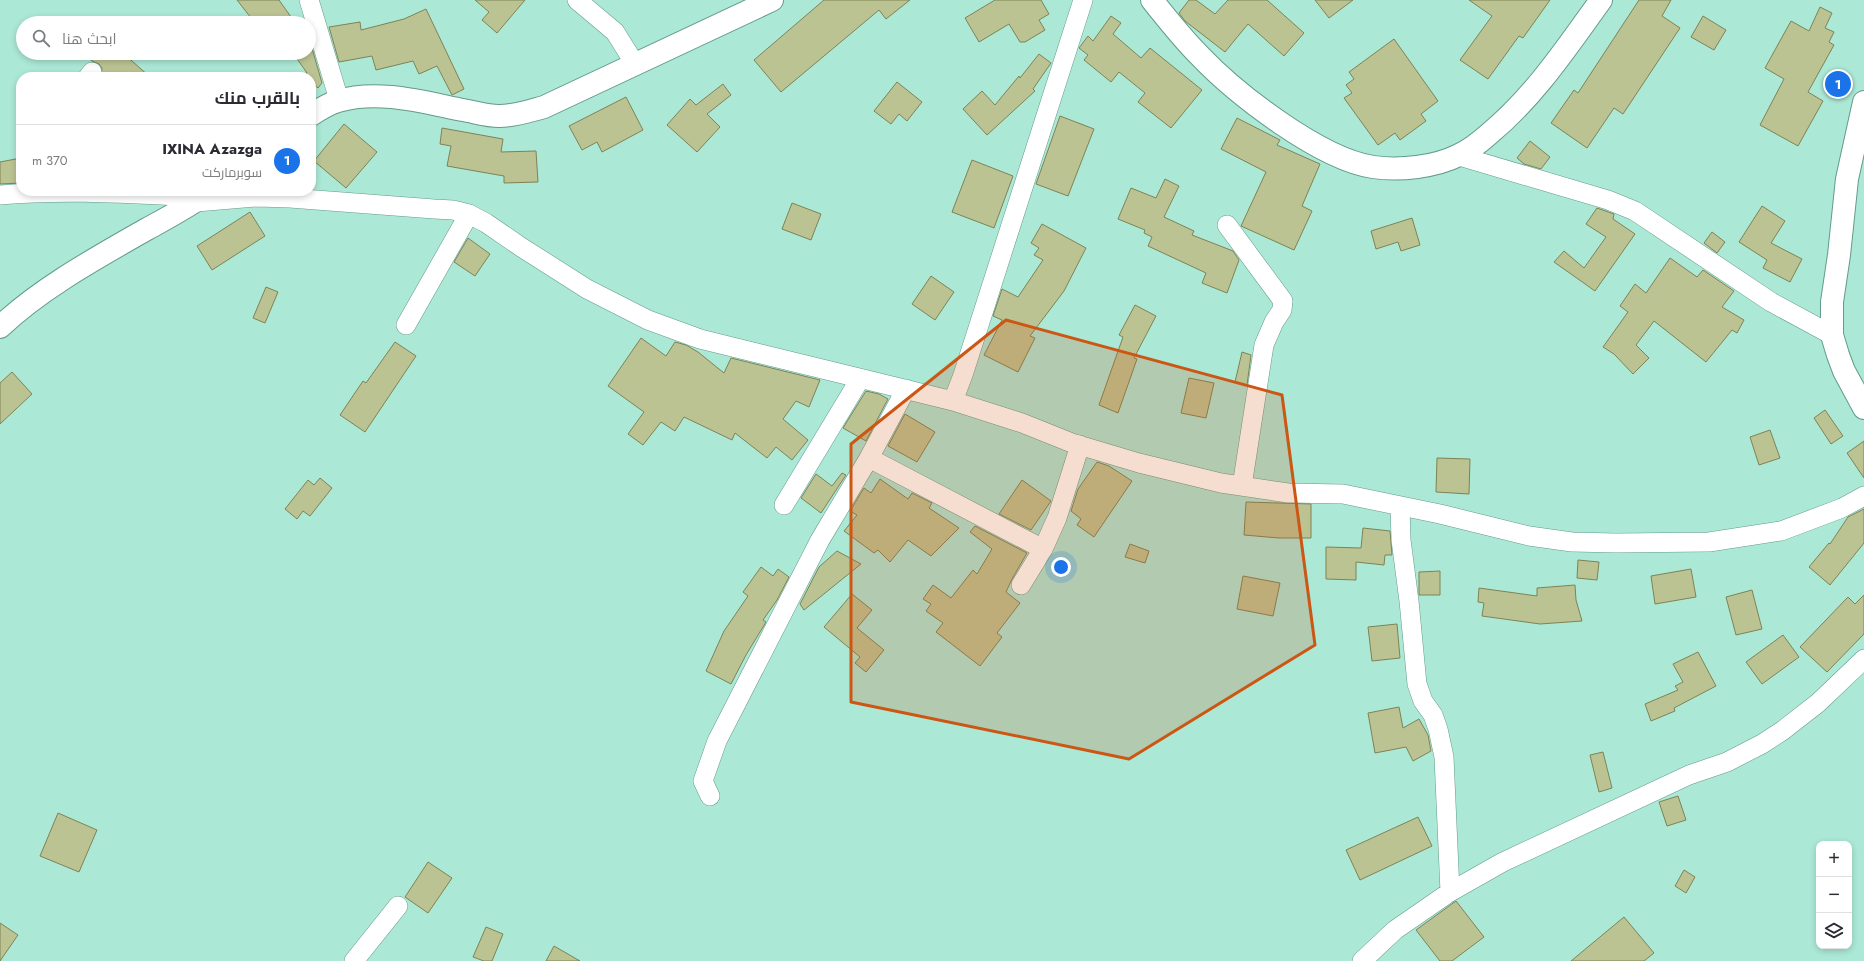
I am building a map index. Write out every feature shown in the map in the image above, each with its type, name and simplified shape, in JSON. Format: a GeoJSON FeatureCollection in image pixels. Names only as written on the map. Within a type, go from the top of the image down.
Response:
{"type":"FeatureCollection","features":[{"type":"Feature","properties":{"kind":"main road"},"geometry":{"type":"LineString","coordinates":[[316,112],[326,105],[339,100],[364,97],[393,98],[489,115],[512,115],[544,107],[772,0]]}},
{"type":"Feature","properties":{"kind":"main road"},"geometry":{"type":"LineString","coordinates":[[1152,0],[1200,56],[1283,124],[1323,149],[1352,161],[1373,167],[1394,168],[1420,166],[1459,156],[1481,141],[1516,109],[1558,59],[1601,0]]}},
{"type":"Feature","properties":{"kind":"main road"},"geometry":{"type":"LineString","coordinates":[[1864,102],[1851,158],[1844,199],[1839,255],[1832,302],[1832,335],[1844,371],[1864,408]]}},
{"type":"Feature","properties":{"kind":"main road"},"geometry":{"type":"LineString","coordinates":[[0,327],[42,292],[202,197]]}},
{"type":"Feature","properties":{"kind":"street"},"geometry":{"type":"LineString","coordinates":[[309,0],[314,16]]}},
{"type":"Feature","properties":{"kind":"street"},"geometry":{"type":"LineString","coordinates":[[578,0],[615,32],[635,64]]}},
{"type":"Feature","properties":{"kind":"street"},"geometry":{"type":"LineString","coordinates":[[953,401],[963,375],[1083,0]]}},
{"type":"Feature","properties":{"kind":"street"},"geometry":{"type":"LineString","coordinates":[[316,23],[339,100]]}},
{"type":"Feature","properties":{"kind":"street"},"geometry":{"type":"LineString","coordinates":[[1459,156],[1608,200],[1635,211],[1771,302],[1832,335]]}},
{"type":"Feature","properties":{"kind":"street"},"geometry":{"type":"LineString","coordinates":[[0,195],[16,194]]}},
{"type":"Feature","properties":{"kind":"street"},"geometry":{"type":"LineString","coordinates":[[182,196],[290,198],[341,201],[376,206],[453,210],[469,214],[486,222],[587,289],[648,320],[700,339],[953,401],[1022,423],[1080,445],[1221,483],[1288,493],[1343,494],[1529,536],[1572,542],[1709,542],[1781,531],[1842,508],[1864,496]]}},
{"type":"Feature","properties":{"kind":"street"},"geometry":{"type":"LineString","coordinates":[[406,325],[469,214]]}},
{"type":"Feature","properties":{"kind":"street"},"geometry":{"type":"LineString","coordinates":[[1227,225],[1283,301],[1282,310],[1274,322],[1264,344],[1242,486]]}},
{"type":"Feature","properties":{"kind":"street"},"geometry":{"type":"LineString","coordinates":[[784,505],[860,379]]}},
{"type":"Feature","properties":{"kind":"street"},"geometry":{"type":"LineString","coordinates":[[710,796],[703,781],[717,741],[820,540],[869,458],[906,389]]}},
{"type":"Feature","properties":{"kind":"street"},"geometry":{"type":"LineString","coordinates":[[1021,585],[1043,548],[1057,518],[1080,445]]}},
{"type":"Feature","properties":{"kind":"street"},"geometry":{"type":"LineString","coordinates":[[869,458],[1043,548]]}},
{"type":"Feature","properties":{"kind":"street"},"geometry":{"type":"LineString","coordinates":[[1400,506],[1400,540],[1409,600],[1417,684],[1423,701],[1433,715],[1444,757],[1450,892]]}},
{"type":"Feature","properties":{"kind":"street"},"geometry":{"type":"LineString","coordinates":[[1362,961],[1395,930],[1450,892],[1510,859],[1689,775],[1727,762],[1762,744],[1782,731],[1818,703],[1864,659]]}},
{"type":"Feature","properties":{"kind":"street"},"geometry":{"type":"LineString","coordinates":[[362,959],[398,906]]}},
{"type":"Feature","properties":{"kind":"highlighted area"},"geometry":{"type":"Polygon","coordinates":[[[1006,320],[1282,395],[1315,645],[1129,759],[851,702],[851,444],[1006,320]]]}},
{"type":"Feature","properties":{"kind":"building"},"geometry":{"type":"Polygon","coordinates":[[[237,0],[279,0],[290,16],[250,16],[237,0]]]}},
{"type":"Feature","properties":{"kind":"building"},"geometry":{"type":"Polygon","coordinates":[[[475,0],[525,0],[497,33],[482,20],[489,12],[475,0]]]}},
{"type":"Feature","properties":{"kind":"building"},"geometry":{"type":"Polygon","coordinates":[[[824,0],[910,0],[886,19],[879,10],[781,92],[754,60],[824,0]]]}},
{"type":"Feature","properties":{"kind":"building"},"geometry":{"type":"Polygon","coordinates":[[[995,0],[1041,0],[1049,14],[1039,20],[1045,30],[1025,42],[1020,42],[1009,24],[979,42],[965,18],[995,0]]]}},
{"type":"Feature","properties":{"kind":"building"},"geometry":{"type":"Polygon","coordinates":[[[1189,0],[1196,0],[1215,14],[1228,0],[1267,0],[1304,33],[1284,56],[1248,24],[1225,52],[1185,21],[1179,13],[1189,0]]]}},
{"type":"Feature","properties":{"kind":"building"},"geometry":{"type":"Polygon","coordinates":[[[1315,0],[1353,0],[1329,18],[1315,0]]]}},
{"type":"Feature","properties":{"kind":"building"},"geometry":{"type":"Polygon","coordinates":[[[1469,0],[1550,0],[1523,38],[1519,36],[1488,79],[1460,60],[1492,16],[1469,0]]]}},
{"type":"Feature","properties":{"kind":"building"},"geometry":{"type":"Polygon","coordinates":[[[1639,0],[1671,0],[1662,16],[1680,28],[1623,114],[1614,108],[1587,148],[1551,123],[1574,90],[1578,93],[1639,0]]]}},
{"type":"Feature","properties":{"kind":"building"},"geometry":{"type":"Polygon","coordinates":[[[1820,7],[1832,13],[1825,28],[1834,32],[1829,42],[1834,45],[1808,92],[1823,101],[1798,146],[1760,125],[1784,79],[1765,68],[1791,21],[1809,31],[1820,7]]]}},
{"type":"Feature","properties":{"kind":"building"},"geometry":{"type":"Polygon","coordinates":[[[426,9],[464,89],[452,95],[437,66],[419,74],[413,61],[376,70],[372,56],[339,62],[329,27],[360,22],[361,30],[404,19],[426,9]]]}},
{"type":"Feature","properties":{"kind":"building"},"geometry":{"type":"Polygon","coordinates":[[[1111,16],[1121,23],[1113,34],[1141,58],[1150,48],[1202,90],[1171,128],[1138,102],[1145,93],[1119,72],[1111,82],[1084,60],[1088,55],[1079,48],[1088,36],[1093,41],[1111,16]]]}},
{"type":"Feature","properties":{"kind":"building"},"geometry":{"type":"Polygon","coordinates":[[[1703,16],[1726,30],[1714,50],[1691,37],[1703,16]]]}},
{"type":"Feature","properties":{"kind":"building"},"geometry":{"type":"Polygon","coordinates":[[[1394,39],[1438,101],[1421,114],[1426,121],[1400,140],[1395,133],[1378,145],[1344,98],[1352,93],[1346,85],[1354,79],[1349,72],[1394,39]]]}},
{"type":"Feature","properties":{"kind":"building"},"geometry":{"type":"Polygon","coordinates":[[[1039,54],[1051,63],[1033,89],[1035,91],[987,135],[963,109],[982,91],[995,105],[1019,76],[1020,78],[1039,54]]]}},
{"type":"Feature","properties":{"kind":"building"},"geometry":{"type":"Polygon","coordinates":[[[91,60],[131,60],[144,72],[102,72],[102,68],[99,64],[91,60]]]}},
{"type":"Feature","properties":{"kind":"building"},"geometry":{"type":"Polygon","coordinates":[[[298,60],[315,60],[322,83],[318,88],[316,86],[316,72],[306,72],[298,60]]]}},
{"type":"Feature","properties":{"kind":"building"},"geometry":{"type":"Polygon","coordinates":[[[897,82],[922,102],[907,121],[899,114],[891,124],[874,111],[897,82]]]}},
{"type":"Feature","properties":{"kind":"building"},"geometry":{"type":"Polygon","coordinates":[[[723,84],[731,95],[707,114],[720,127],[697,152],[667,125],[690,99],[696,105],[723,84]]]}},
{"type":"Feature","properties":{"kind":"building"},"geometry":{"type":"Polygon","coordinates":[[[626,97],[643,130],[602,152],[597,142],[582,150],[569,126],[626,97]]]}},
{"type":"Feature","properties":{"kind":"building"},"geometry":{"type":"Polygon","coordinates":[[[1060,116],[1094,129],[1068,196],[1036,184],[1060,116]]]}},
{"type":"Feature","properties":{"kind":"building"},"geometry":{"type":"Polygon","coordinates":[[[1237,118],[1280,140],[1277,145],[1320,164],[1302,206],[1312,211],[1294,250],[1241,226],[1266,172],[1221,149],[1237,118]]]}},
{"type":"Feature","properties":{"kind":"building"},"geometry":{"type":"Polygon","coordinates":[[[344,124],[377,152],[346,188],[316,163],[316,159],[344,124]]]}},
{"type":"Feature","properties":{"kind":"building"},"geometry":{"type":"Polygon","coordinates":[[[442,128],[503,139],[501,152],[536,151],[538,182],[504,183],[504,176],[447,166],[451,146],[440,144],[442,128]]]}},
{"type":"Feature","properties":{"kind":"building"},"geometry":{"type":"Polygon","coordinates":[[[1530,141],[1550,157],[1541,169],[1524,164],[1517,158],[1530,141]]]}},
{"type":"Feature","properties":{"kind":"building"},"geometry":{"type":"Polygon","coordinates":[[[16,159],[16,183],[0,184],[0,162],[16,159]]]}},
{"type":"Feature","properties":{"kind":"building"},"geometry":{"type":"Polygon","coordinates":[[[972,160],[1013,176],[994,228],[952,212],[972,160]]]}},
{"type":"Feature","properties":{"kind":"building"},"geometry":{"type":"Polygon","coordinates":[[[1165,179],[1179,186],[1164,217],[1194,231],[1192,235],[1233,251],[1239,260],[1227,293],[1202,283],[1206,273],[1148,246],[1152,237],[1144,233],[1145,230],[1118,219],[1131,188],[1156,198],[1165,179]]]}},
{"type":"Feature","properties":{"kind":"building"},"geometry":{"type":"Polygon","coordinates":[[[792,203],[821,214],[811,240],[782,229],[792,203]]]}},
{"type":"Feature","properties":{"kind":"building"},"geometry":{"type":"Polygon","coordinates":[[[1762,206],[1785,221],[1771,243],[1802,259],[1790,282],[1763,268],[1767,260],[1739,242],[1762,206]]]}},
{"type":"Feature","properties":{"kind":"building"},"geometry":{"type":"Polygon","coordinates":[[[1597,208],[1614,214],[1613,219],[1635,234],[1595,291],[1554,262],[1564,251],[1584,268],[1606,237],[1586,224],[1597,208]]]}},
{"type":"Feature","properties":{"kind":"building"},"geometry":{"type":"Polygon","coordinates":[[[250,212],[265,236],[212,270],[197,246],[250,212]]]}},
{"type":"Feature","properties":{"kind":"building"},"geometry":{"type":"Polygon","coordinates":[[[1412,218],[1420,245],[1401,251],[1398,242],[1376,249],[1371,231],[1412,218]]]}},
{"type":"Feature","properties":{"kind":"building"},"geometry":{"type":"Polygon","coordinates":[[[1042,224],[1086,248],[1064,291],[1030,336],[1035,338],[1018,372],[984,355],[1002,320],[993,316],[1002,289],[1018,297],[1043,260],[1034,255],[1039,248],[1031,243],[1042,224]]]}},
{"type":"Feature","properties":{"kind":"building"},"geometry":{"type":"Polygon","coordinates":[[[1712,232],[1725,242],[1717,253],[1704,243],[1712,232]]]}},
{"type":"Feature","properties":{"kind":"building"},"geometry":{"type":"Polygon","coordinates":[[[468,238],[490,254],[475,276],[454,262],[468,238]]]}},
{"type":"Feature","properties":{"kind":"building"},"geometry":{"type":"Polygon","coordinates":[[[1670,258],[1697,277],[1703,270],[1734,291],[1722,307],[1744,320],[1737,333],[1732,330],[1706,362],[1654,321],[1636,345],[1649,358],[1633,374],[1614,354],[1603,347],[1628,312],[1620,306],[1635,284],[1646,293],[1670,258]]]}},
{"type":"Feature","properties":{"kind":"building"},"geometry":{"type":"Polygon","coordinates":[[[931,276],[954,292],[935,320],[912,304],[931,276]]]}},
{"type":"Feature","properties":{"kind":"building"},"geometry":{"type":"Polygon","coordinates":[[[266,287],[278,292],[265,323],[253,318],[266,287]]]}},
{"type":"Feature","properties":{"kind":"building"},"geometry":{"type":"Polygon","coordinates":[[[1135,305],[1156,316],[1134,358],[1137,359],[1118,413],[1099,405],[1123,337],[1119,335],[1135,305]]]}},
{"type":"Feature","properties":{"kind":"building"},"geometry":{"type":"Polygon","coordinates":[[[641,338],[666,356],[675,342],[686,345],[698,352],[724,373],[731,358],[820,380],[809,407],[796,401],[783,419],[808,440],[792,460],[776,447],[767,458],[735,433],[732,440],[684,417],[675,431],[661,422],[643,445],[628,434],[644,412],[608,386],[641,338]]]}},
{"type":"Feature","properties":{"kind":"building"},"geometry":{"type":"Polygon","coordinates":[[[395,342],[416,356],[365,432],[340,415],[363,381],[366,383],[395,342]]]}},
{"type":"Feature","properties":{"kind":"building"},"geometry":{"type":"Polygon","coordinates":[[[1242,352],[1251,355],[1247,385],[1235,382],[1242,352]]]}},
{"type":"Feature","properties":{"kind":"building"},"geometry":{"type":"Polygon","coordinates":[[[12,372],[32,394],[0,424],[0,383],[12,372]]]}},
{"type":"Feature","properties":{"kind":"building"},"geometry":{"type":"Polygon","coordinates":[[[1189,378],[1214,383],[1206,418],[1181,413],[1189,378]]]}},
{"type":"Feature","properties":{"kind":"building"},"geometry":{"type":"Polygon","coordinates":[[[866,391],[879,394],[888,399],[866,441],[843,428],[866,391]]]}},
{"type":"Feature","properties":{"kind":"building"},"geometry":{"type":"Polygon","coordinates":[[[1825,410],[1843,436],[1831,444],[1814,418],[1825,410]]]}},
{"type":"Feature","properties":{"kind":"building"},"geometry":{"type":"Polygon","coordinates":[[[905,414],[935,432],[917,462],[888,446],[905,414]]]}},
{"type":"Feature","properties":{"kind":"building"},"geometry":{"type":"Polygon","coordinates":[[[1770,430],[1780,458],[1759,465],[1750,437],[1770,430]]]}},
{"type":"Feature","properties":{"kind":"building"},"geometry":{"type":"Polygon","coordinates":[[[1864,441],[1864,478],[1847,453],[1864,441]]]}},
{"type":"Feature","properties":{"kind":"building"},"geometry":{"type":"Polygon","coordinates":[[[1437,458],[1470,459],[1469,494],[1436,492],[1437,458]]]}},
{"type":"Feature","properties":{"kind":"building"},"geometry":{"type":"Polygon","coordinates":[[[1097,462],[1109,466],[1132,481],[1094,537],[1077,525],[1081,519],[1071,511],[1078,489],[1097,462]]]}},
{"type":"Feature","properties":{"kind":"building"},"geometry":{"type":"Polygon","coordinates":[[[842,473],[846,475],[821,513],[801,498],[816,474],[832,486],[842,473]]]}},
{"type":"Feature","properties":{"kind":"building"},"geometry":{"type":"Polygon","coordinates":[[[320,478],[332,488],[310,516],[303,511],[297,519],[285,509],[308,480],[314,485],[320,478]]]}},
{"type":"Feature","properties":{"kind":"building"},"geometry":{"type":"Polygon","coordinates":[[[880,479],[908,499],[912,493],[932,503],[929,508],[959,528],[931,556],[908,540],[890,562],[878,550],[874,553],[844,531],[857,515],[850,511],[864,488],[871,493],[880,479]]]}},
{"type":"Feature","properties":{"kind":"building"},"geometry":{"type":"Polygon","coordinates":[[[1022,480],[1051,501],[1031,530],[999,514],[1022,480]]]}},
{"type":"Feature","properties":{"kind":"building"},"geometry":{"type":"Polygon","coordinates":[[[1246,502],[1311,504],[1311,538],[1279,538],[1244,535],[1246,502]]]}},
{"type":"Feature","properties":{"kind":"building"},"geometry":{"type":"Polygon","coordinates":[[[1864,509],[1864,543],[1830,585],[1809,567],[1829,543],[1830,544],[1848,517],[1864,509]]]}},
{"type":"Feature","properties":{"kind":"building"},"geometry":{"type":"Polygon","coordinates":[[[975,526],[1027,553],[1006,592],[1020,603],[997,633],[1002,637],[980,666],[936,632],[943,623],[926,611],[931,604],[923,599],[933,585],[951,598],[973,570],[977,574],[992,549],[970,532],[975,526]]]}},
{"type":"Feature","properties":{"kind":"building"},"geometry":{"type":"Polygon","coordinates":[[[1363,528],[1390,531],[1392,555],[1385,555],[1384,565],[1356,562],[1356,580],[1326,579],[1326,547],[1361,548],[1363,528]]]}},
{"type":"Feature","properties":{"kind":"building"},"geometry":{"type":"Polygon","coordinates":[[[1130,544],[1149,551],[1145,563],[1125,557],[1130,544]]]}},
{"type":"Feature","properties":{"kind":"building"},"geometry":{"type":"Polygon","coordinates":[[[837,551],[861,564],[804,610],[800,604],[819,567],[837,551]]]}},
{"type":"Feature","properties":{"kind":"building"},"geometry":{"type":"Polygon","coordinates":[[[1578,560],[1599,562],[1597,580],[1577,578],[1578,560]]]}},
{"type":"Feature","properties":{"kind":"building"},"geometry":{"type":"Polygon","coordinates":[[[761,567],[773,576],[778,569],[789,577],[777,600],[763,620],[766,622],[731,684],[706,671],[724,631],[748,596],[743,592],[761,567]]]}},
{"type":"Feature","properties":{"kind":"building"},"geometry":{"type":"Polygon","coordinates":[[[1691,569],[1696,597],[1655,604],[1651,576],[1691,569]]]}},
{"type":"Feature","properties":{"kind":"building"},"geometry":{"type":"Polygon","coordinates":[[[1440,571],[1440,595],[1419,595],[1419,572],[1440,571]]]}},
{"type":"Feature","properties":{"kind":"building"},"geometry":{"type":"Polygon","coordinates":[[[1243,576],[1280,583],[1273,616],[1237,609],[1243,576]]]}},
{"type":"Feature","properties":{"kind":"building"},"geometry":{"type":"Polygon","coordinates":[[[1575,585],[1576,600],[1582,621],[1540,624],[1482,616],[1484,603],[1478,602],[1479,588],[1537,596],[1537,588],[1575,585]]]}},
{"type":"Feature","properties":{"kind":"building"},"geometry":{"type":"Polygon","coordinates":[[[1752,590],[1762,629],[1736,635],[1726,597],[1752,590]]]}},
{"type":"Feature","properties":{"kind":"building"},"geometry":{"type":"Polygon","coordinates":[[[852,594],[872,610],[857,628],[884,650],[866,672],[855,663],[860,657],[824,627],[852,594]]]}},
{"type":"Feature","properties":{"kind":"building"},"geometry":{"type":"Polygon","coordinates":[[[1864,595],[1864,634],[1827,672],[1800,647],[1848,597],[1855,604],[1864,595]]]}},
{"type":"Feature","properties":{"kind":"building"},"geometry":{"type":"Polygon","coordinates":[[[1397,624],[1400,658],[1372,661],[1368,627],[1397,624]]]}},
{"type":"Feature","properties":{"kind":"building"},"geometry":{"type":"Polygon","coordinates":[[[1783,635],[1799,657],[1762,684],[1746,662],[1783,635]]]}},
{"type":"Feature","properties":{"kind":"building"},"geometry":{"type":"Polygon","coordinates":[[[1698,652],[1716,686],[1674,708],[1675,711],[1651,721],[1645,704],[1678,690],[1675,686],[1683,682],[1673,664],[1698,652]]]}},
{"type":"Feature","properties":{"kind":"building"},"geometry":{"type":"Polygon","coordinates":[[[1399,707],[1403,728],[1419,719],[1428,735],[1431,751],[1413,761],[1406,747],[1375,753],[1368,713],[1399,707]]]}},
{"type":"Feature","properties":{"kind":"building"},"geometry":{"type":"Polygon","coordinates":[[[1603,752],[1612,788],[1599,792],[1590,755],[1603,752]]]}},
{"type":"Feature","properties":{"kind":"building"},"geometry":{"type":"Polygon","coordinates":[[[1678,796],[1686,820],[1667,826],[1659,802],[1678,796]]]}},
{"type":"Feature","properties":{"kind":"building"},"geometry":{"type":"Polygon","coordinates":[[[58,813],[97,830],[79,872],[40,856],[58,813]]]}},
{"type":"Feature","properties":{"kind":"building"},"geometry":{"type":"Polygon","coordinates":[[[1418,817],[1432,846],[1360,880],[1346,850],[1418,817]]]}},
{"type":"Feature","properties":{"kind":"building"},"geometry":{"type":"Polygon","coordinates":[[[428,862],[452,878],[428,913],[405,897],[428,862]]]}},
{"type":"Feature","properties":{"kind":"building"},"geometry":{"type":"Polygon","coordinates":[[[1684,870],[1695,877],[1686,893],[1675,886],[1684,870]]]}},
{"type":"Feature","properties":{"kind":"building"},"geometry":{"type":"Polygon","coordinates":[[[1456,901],[1484,937],[1452,961],[1440,961],[1416,930],[1456,901]]]}},
{"type":"Feature","properties":{"kind":"building"},"geometry":{"type":"Polygon","coordinates":[[[1624,917],[1654,953],[1644,961],[1571,961],[1624,917]]]}},
{"type":"Feature","properties":{"kind":"building"},"geometry":{"type":"Polygon","coordinates":[[[0,923],[18,935],[0,961],[0,923]]]}},
{"type":"Feature","properties":{"kind":"building"},"geometry":{"type":"Polygon","coordinates":[[[486,927],[503,934],[492,961],[484,961],[473,957],[486,927]]]}},
{"type":"Feature","properties":{"kind":"building"},"geometry":{"type":"Polygon","coordinates":[[[554,946],[580,961],[546,961],[554,946]]]}},
{"type":"Feature","properties":{"kind":"place","name":"IXINA Azazga"},"geometry":{"type":"Point","coordinates":[1838,84]}}]}
